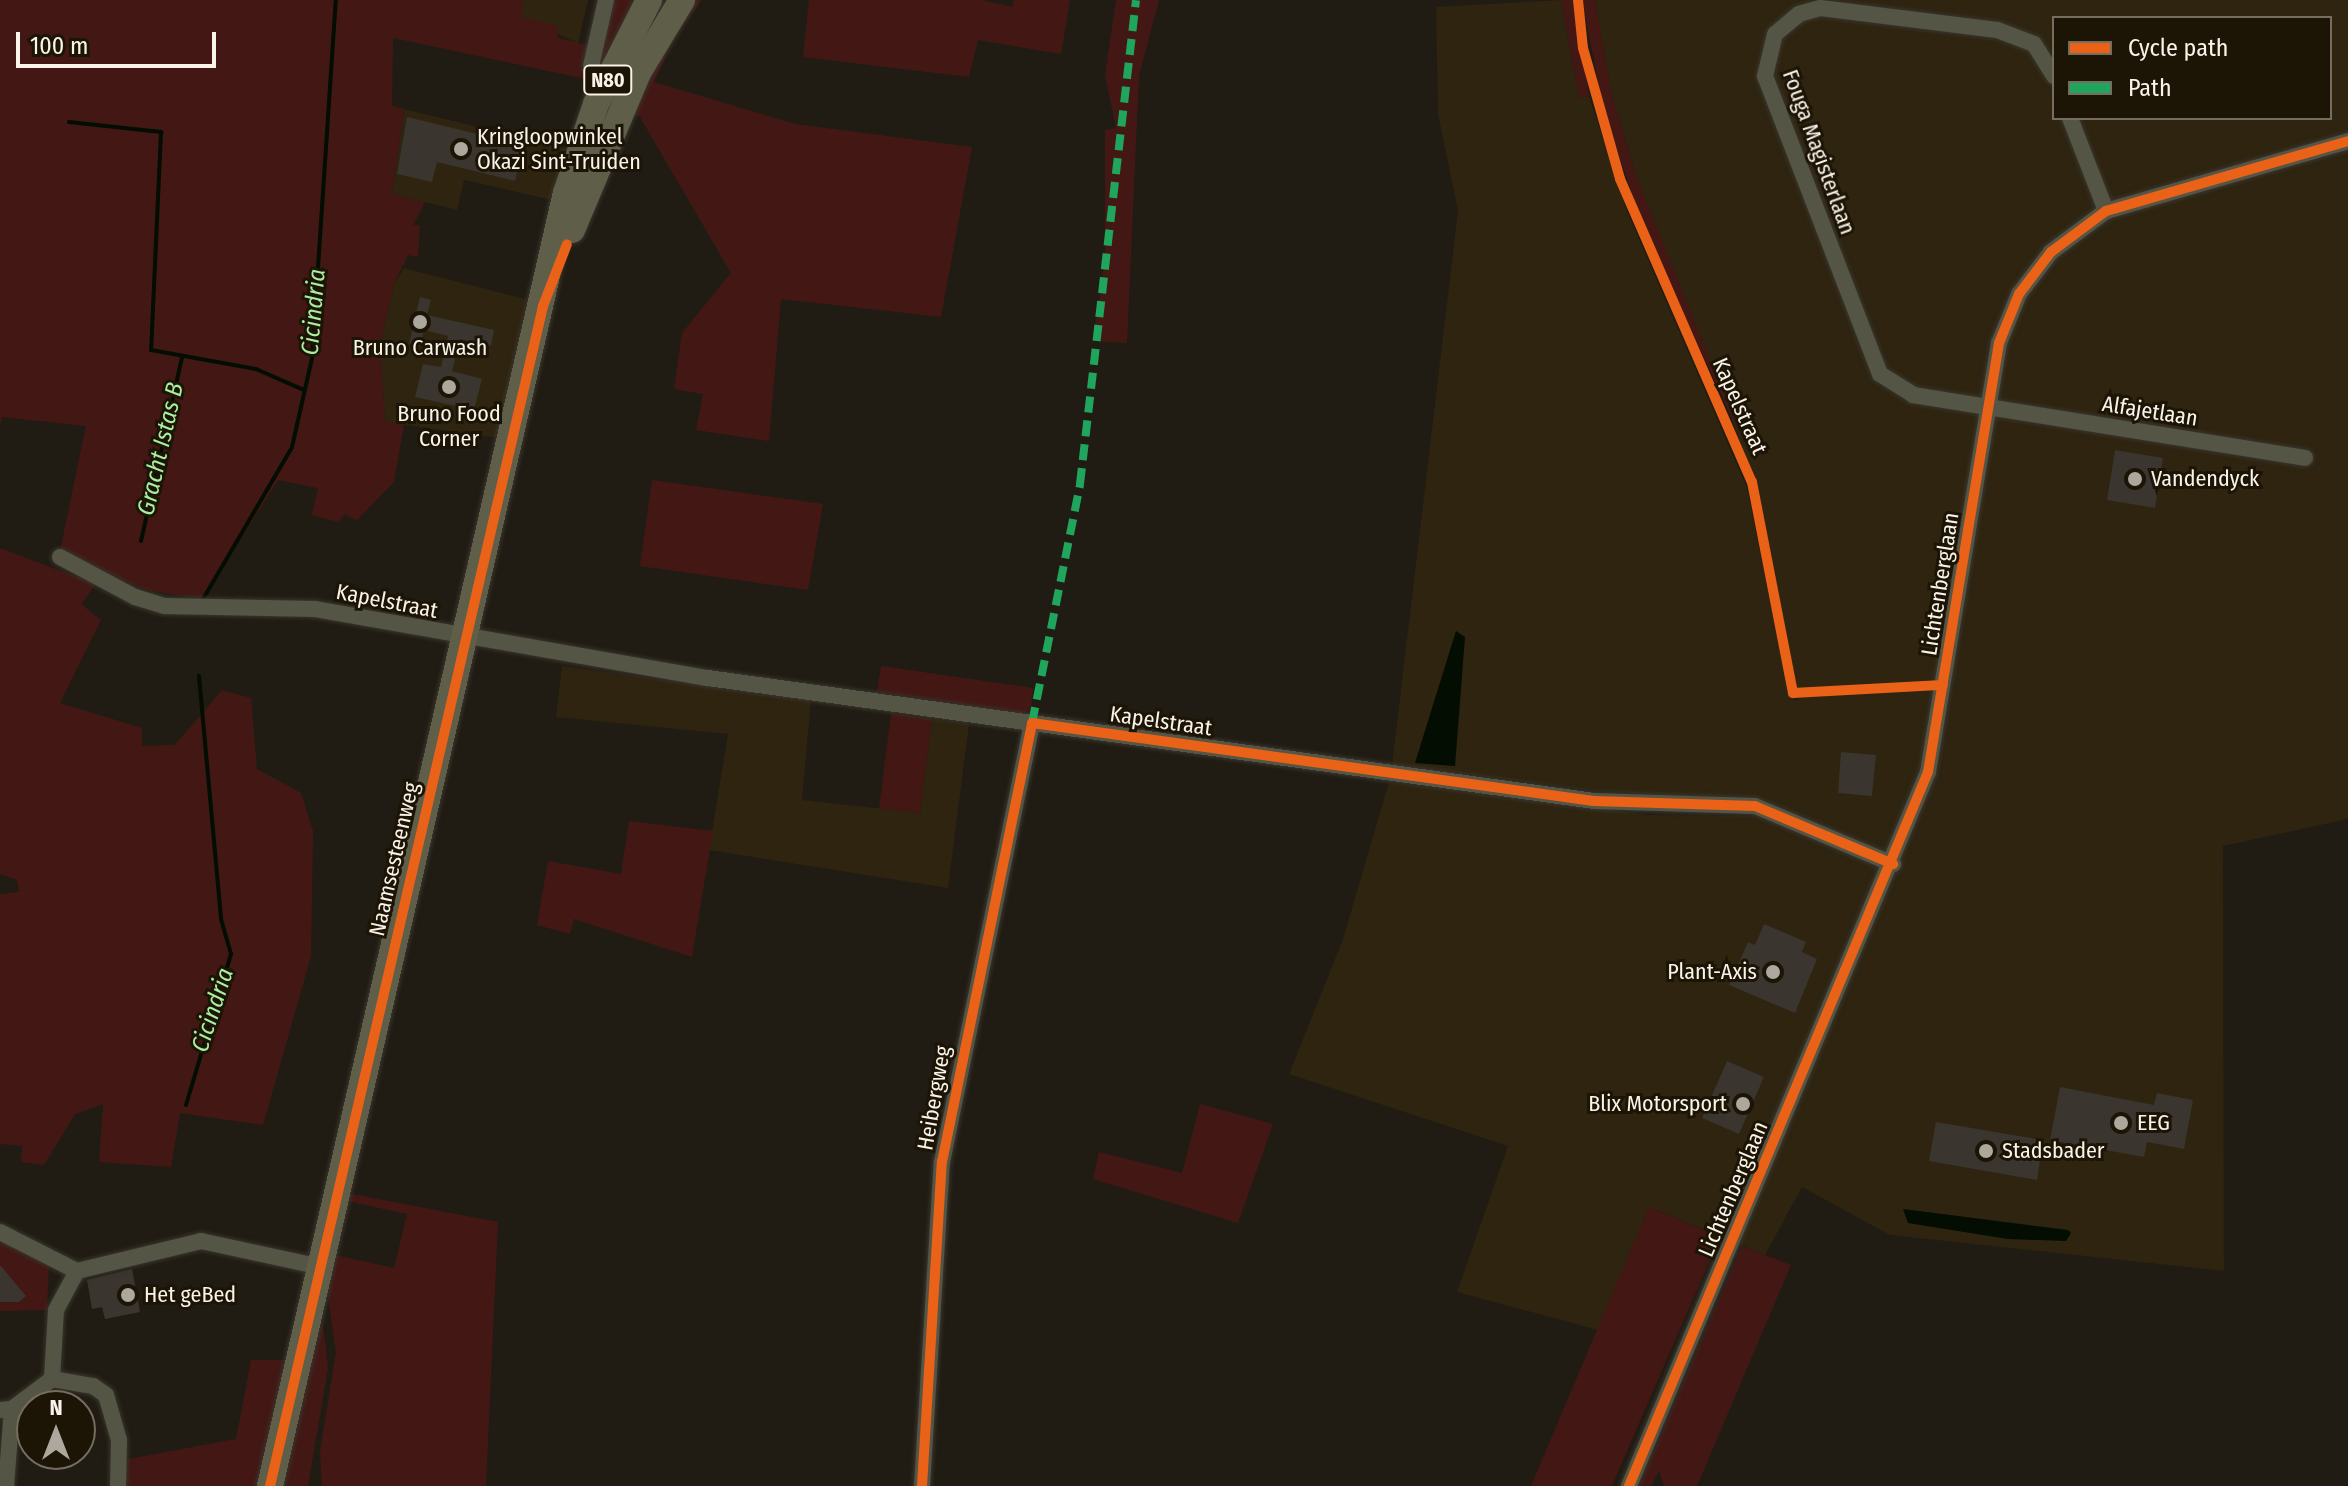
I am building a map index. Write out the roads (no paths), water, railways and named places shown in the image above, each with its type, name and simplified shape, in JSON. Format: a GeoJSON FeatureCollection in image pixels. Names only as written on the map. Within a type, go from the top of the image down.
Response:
{"type":"FeatureCollection","features":[{"type":"Feature","properties":{"kind":"main road","name":"Naamsesteenweg"},"geometry":{"type":"LineString","coordinates":[[543,306],[592,175],[651,47],[682,0]]}},
{"type":"Feature","properties":{"kind":"main road","name":"Naamsesteenweg"},"geometry":{"type":"LineString","coordinates":[[270,1486],[575,163],[653,1]]}},
{"type":"Feature","properties":{"kind":"main road"},"geometry":{"type":"LineString","coordinates":[[651,47],[653,1]]}},
{"type":"Feature","properties":{"kind":"street"},"geometry":{"type":"LineString","coordinates":[[591,66],[606,0]]}},
{"type":"Feature","properties":{"kind":"street","name":"Fouga Magisterlaan"},"geometry":{"type":"LineString","coordinates":[[1989,408],[1913,395],[1880,374],[1764,63],[1784,23],[1820,8],[2006,32],[2034,44],[2052,73]]}},
{"type":"Feature","properties":{"kind":"street"},"geometry":{"type":"LineString","coordinates":[[2071,120],[2106,211]]}},
{"type":"Feature","properties":{"kind":"street","name":"Lichtenberglaan"},"geometry":{"type":"LineString","coordinates":[[1629,1486],[1893,864],[1928,772],[1999,343],[2019,294],[2051,252],[2106,211],[2348,141]]}},
{"type":"Feature","properties":{"kind":"street","name":"Alfajetlaan"},"geometry":{"type":"LineString","coordinates":[[1989,408],[2305,458]]}},
{"type":"Feature","properties":{"kind":"street","name":"Kapelstraat"},"geometry":{"type":"LineString","coordinates":[[60,557],[135,597],[165,606],[290,606],[465,640],[1594,801],[1755,806],[1893,864]]}},
{"type":"Feature","properties":{"kind":"street","name":"Heibergweg"},"geometry":{"type":"LineString","coordinates":[[922,1486],[942,1162],[1032,723]]}},
{"type":"Feature","properties":{"kind":"street"},"geometry":{"type":"LineString","coordinates":[[0,1232],[77,1271],[201,1241],[321,1267]]}},
{"type":"Feature","properties":{"kind":"street"},"geometry":{"type":"LineString","coordinates":[[52,1379],[56,1310],[77,1271]]}},
{"type":"Feature","properties":{"kind":"street"},"geometry":{"type":"LineString","coordinates":[[6,1486],[6,1410],[52,1379],[93,1386],[106,1395],[119,1440],[118,1486]]}},
{"type":"Feature","properties":{"kind":"waterway","name":"Cicindria"},"geometry":{"type":"LineString","coordinates":[[203,599],[292,447],[312,358],[336,0]]}},
{"type":"Feature","properties":{"kind":"waterway"},"geometry":{"type":"LineString","coordinates":[[69,122],[161,132],[151,350],[256,369],[304,390]]}},
{"type":"Feature","properties":{"kind":"waterway","name":"Gracht Istas B"},"geometry":{"type":"LineString","coordinates":[[141,541],[182,357]]}},
{"type":"Feature","properties":{"kind":"waterway","name":"Cicindria"},"geometry":{"type":"LineString","coordinates":[[186,1105],[231,954],[221,918],[199,676]]}},
{"type":"Feature","properties":{"kind":"place","name":"Kringloopwinkel Okazi Sint-Truiden"},"geometry":{"type":"Point","coordinates":[461,149]}},
{"type":"Feature","properties":{"kind":"place","name":"Bruno Carwash"},"geometry":{"type":"Point","coordinates":[420,322]}},
{"type":"Feature","properties":{"kind":"place","name":"Bruno Food Corner"},"geometry":{"type":"Point","coordinates":[449,387]}},
{"type":"Feature","properties":{"kind":"place","name":"Vandendyck"},"geometry":{"type":"Point","coordinates":[2135,479]}},
{"type":"Feature","properties":{"kind":"place","name":"Plant-Axis"},"geometry":{"type":"Point","coordinates":[1773,972]}},
{"type":"Feature","properties":{"kind":"place","name":"Blix Motorsport"},"geometry":{"type":"Point","coordinates":[1743,1104]}},
{"type":"Feature","properties":{"kind":"place","name":"EEG"},"geometry":{"type":"Point","coordinates":[2121,1123]}},
{"type":"Feature","properties":{"kind":"place","name":"Stadsbader"},"geometry":{"type":"Point","coordinates":[1986,1151]}},
{"type":"Feature","properties":{"kind":"place","name":"Het geBed"},"geometry":{"type":"Point","coordinates":[128,1295]}}]}
